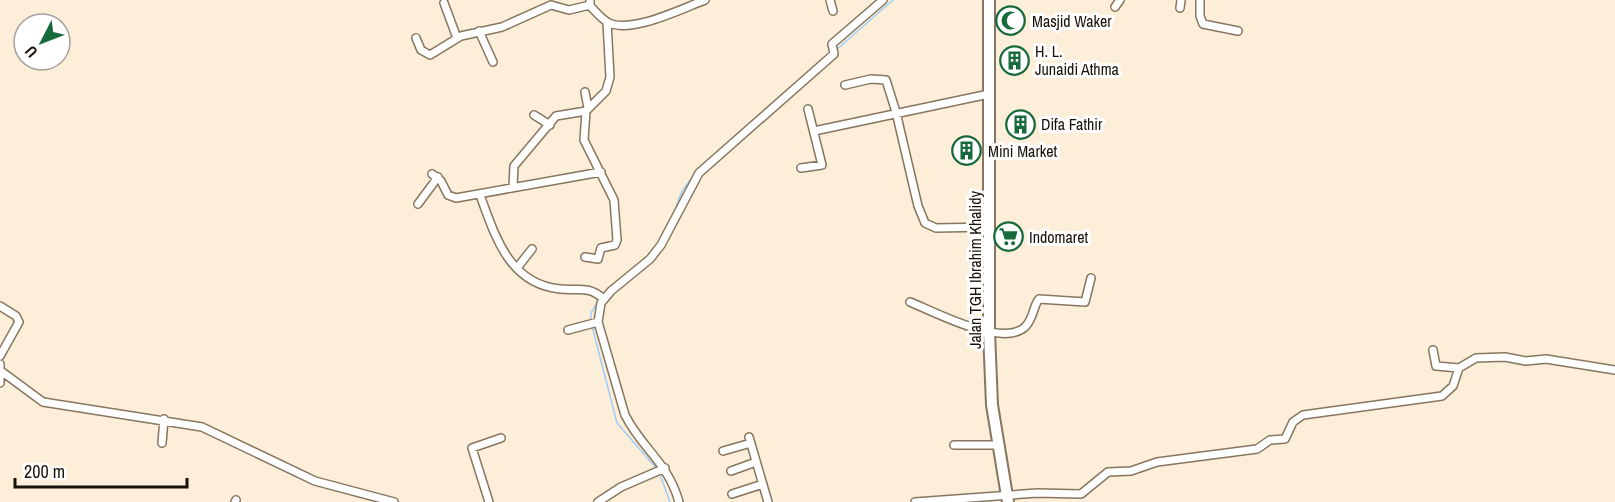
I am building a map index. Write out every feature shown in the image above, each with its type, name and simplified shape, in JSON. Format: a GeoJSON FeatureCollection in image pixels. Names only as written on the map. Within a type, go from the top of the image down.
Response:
{"type":"FeatureCollection","features":[{"type":"Feature","properties":{"kind":"main road","name":"Jalan TGH Ibrahim Khalidy"},"geometry":{"type":"LineString","coordinates":[[989,0],[989,332],[992,405],[1007,498]]}},
{"type":"Feature","properties":{"kind":"street"},"geometry":{"type":"LineString","coordinates":[[607,22],[628,24],[658,19],[705,0]]}},
{"type":"Feature","properties":{"kind":"street"},"geometry":{"type":"LineString","coordinates":[[830,0],[833,11]]}},
{"type":"Feature","properties":{"kind":"street"},"geometry":{"type":"LineString","coordinates":[[679,502],[625,415],[593,323],[602,298],[662,245],[699,173],[883,0]]}},
{"type":"Feature","properties":{"kind":"street"},"geometry":{"type":"LineString","coordinates":[[1115,7],[1120,0]]}},
{"type":"Feature","properties":{"kind":"street"},"geometry":{"type":"LineString","coordinates":[[1180,8],[1181,0]]}},
{"type":"Feature","properties":{"kind":"street"},"geometry":{"type":"LineString","coordinates":[[1200,0],[1203,24],[1238,31]]}},
{"type":"Feature","properties":{"kind":"street"},"geometry":{"type":"LineString","coordinates":[[416,38],[421,50],[428,55],[457,38],[502,27],[552,5],[569,10],[590,2],[607,22],[609,86],[602,97],[587,109],[558,115],[514,166],[513,186]]}},
{"type":"Feature","properties":{"kind":"street"},"geometry":{"type":"LineString","coordinates":[[444,3],[457,38]]}},
{"type":"Feature","properties":{"kind":"street"},"geometry":{"type":"LineString","coordinates":[[480,32],[493,62]]}},
{"type":"Feature","properties":{"kind":"street"},"geometry":{"type":"LineString","coordinates":[[845,85],[884,78],[896,112],[918,206],[925,223],[936,228],[990,227]]}},
{"type":"Feature","properties":{"kind":"street"},"geometry":{"type":"LineString","coordinates":[[585,92],[587,109],[584,140],[614,200],[617,243],[614,246],[601,248],[598,259],[585,258]]}},
{"type":"Feature","properties":{"kind":"street"},"geometry":{"type":"LineString","coordinates":[[814,131],[989,94]]}},
{"type":"Feature","properties":{"kind":"street"},"geometry":{"type":"LineString","coordinates":[[801,168],[822,165],[808,109]]}},
{"type":"Feature","properties":{"kind":"street"},"geometry":{"type":"LineString","coordinates":[[534,116],[549,126]]}},
{"type":"Feature","properties":{"kind":"street"},"geometry":{"type":"LineString","coordinates":[[418,204],[435,176],[450,196],[480,195],[513,186],[559,181],[601,172]]}},
{"type":"Feature","properties":{"kind":"street"},"geometry":{"type":"LineString","coordinates":[[480,195],[503,254],[517,268],[537,284],[561,289],[591,289],[602,298]]}},
{"type":"Feature","properties":{"kind":"street"},"geometry":{"type":"LineString","coordinates":[[517,268],[532,249]]}},
{"type":"Feature","properties":{"kind":"street"},"geometry":{"type":"LineString","coordinates":[[910,302],[989,332],[1010,333],[1023,328],[1034,314],[1039,298],[1085,302],[1091,278]]}},
{"type":"Feature","properties":{"kind":"street"},"geometry":{"type":"LineString","coordinates":[[0,306],[15,316],[19,322],[0,356]]}},
{"type":"Feature","properties":{"kind":"street"},"geometry":{"type":"LineString","coordinates":[[568,330],[593,323]]}},
{"type":"Feature","properties":{"kind":"street"},"geometry":{"type":"LineString","coordinates":[[1433,350],[1436,366],[1459,368],[1476,358],[1505,357],[1526,361],[1546,359],[1615,370]]}},
{"type":"Feature","properties":{"kind":"street"},"geometry":{"type":"LineString","coordinates":[[0,383],[1,367]]}},
{"type":"Feature","properties":{"kind":"street"},"geometry":{"type":"LineString","coordinates":[[1,367],[47,404],[202,426],[315,482],[394,502]]}},
{"type":"Feature","properties":{"kind":"street"},"geometry":{"type":"LineString","coordinates":[[915,502],[1082,494],[1108,472],[1131,471],[1157,462],[1257,449],[1270,440],[1285,439],[1293,422],[1303,415],[1442,396],[1453,386],[1459,368]]}},
{"type":"Feature","properties":{"kind":"street"},"geometry":{"type":"LineString","coordinates":[[162,443],[164,419]]}},
{"type":"Feature","properties":{"kind":"street"},"geometry":{"type":"LineString","coordinates":[[489,502],[472,448],[501,438]]}},
{"type":"Feature","properties":{"kind":"street"},"geometry":{"type":"LineString","coordinates":[[723,451],[750,440],[768,502]]}},
{"type":"Feature","properties":{"kind":"street"},"geometry":{"type":"LineString","coordinates":[[954,445],[997,444]]}},
{"type":"Feature","properties":{"kind":"street"},"geometry":{"type":"LineString","coordinates":[[731,471],[756,462]]}},
{"type":"Feature","properties":{"kind":"street"},"geometry":{"type":"LineString","coordinates":[[598,502],[621,488],[660,470]]}},
{"type":"Feature","properties":{"kind":"street"},"geometry":{"type":"LineString","coordinates":[[732,494],[763,484]]}},
{"type":"Feature","properties":{"kind":"waterway"},"geometry":{"type":"LineString","coordinates":[[835,51],[893,0]]}},
{"type":"Feature","properties":{"kind":"waterway"},"geometry":{"type":"LineString","coordinates":[[673,215],[682,191],[694,175]]}},
{"type":"Feature","properties":{"kind":"waterway"},"geometry":{"type":"LineString","coordinates":[[611,286],[622,278]]}},
{"type":"Feature","properties":{"kind":"waterway"},"geometry":{"type":"LineString","coordinates":[[591,321],[591,313],[600,298]]}},
{"type":"Feature","properties":{"kind":"waterway"},"geometry":{"type":"LineString","coordinates":[[592,326],[617,423],[656,468]]}},
{"type":"Feature","properties":{"kind":"waterway"},"geometry":{"type":"LineString","coordinates":[[659,472],[670,502]]}},
{"type":"Feature","properties":{"kind":"place","name":"Masjid Waker"},"geometry":{"type":"Point","coordinates":[1011,21]}},
{"type":"Feature","properties":{"kind":"place","name":"H. L. Junaidi Athma"},"geometry":{"type":"Point","coordinates":[1014,60]}},
{"type":"Feature","properties":{"kind":"place","name":"Difa Fathir"},"geometry":{"type":"Point","coordinates":[1020,124]}},
{"type":"Feature","properties":{"kind":"place","name":"Mini Market"},"geometry":{"type":"Point","coordinates":[967,151]}},
{"type":"Feature","properties":{"kind":"place","name":"Indomaret"},"geometry":{"type":"Point","coordinates":[1008,237]}}]}
